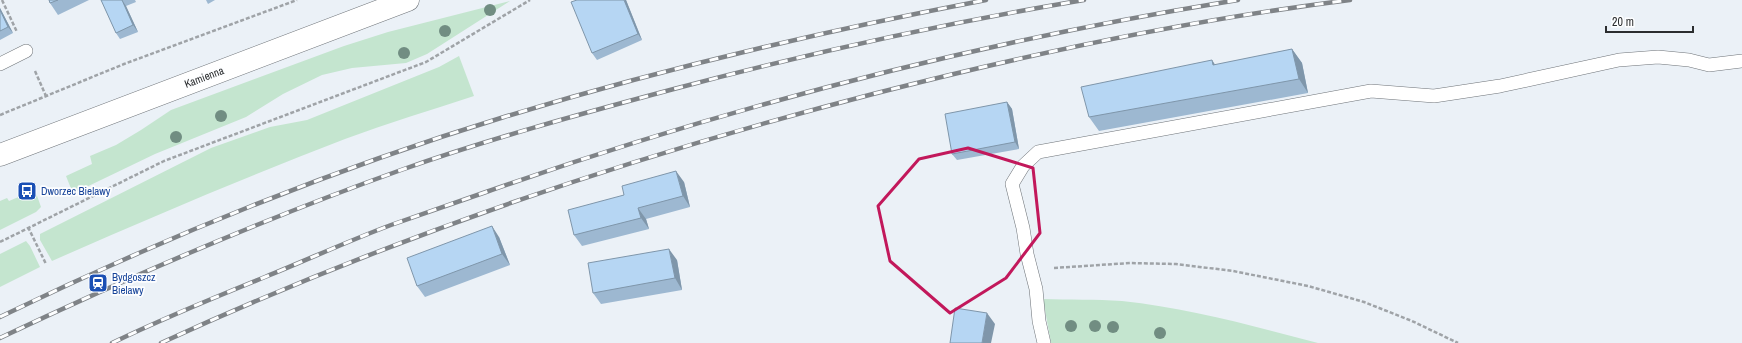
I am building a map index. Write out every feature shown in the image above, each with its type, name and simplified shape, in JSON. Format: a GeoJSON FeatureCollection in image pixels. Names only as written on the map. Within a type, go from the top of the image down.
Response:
{"type":"FeatureCollection","features":[{"type":"Feature","properties":{"kind":"main road","name":"Kamienna"},"geometry":{"type":"LineString","coordinates":[[0,155],[408,0]]}},
{"type":"Feature","properties":{"kind":"lane"},"geometry":{"type":"LineString","coordinates":[[0,64],[26,51]]}},
{"type":"Feature","properties":{"kind":"lane"},"geometry":{"type":"LineString","coordinates":[[1044,343],[1039,321],[1036,289],[1030,270],[1023,228],[1012,184],[1023,166],[1038,152],[1371,91],[1434,96],[1500,86],[1619,60],[1642,58],[1658,57],[1689,60],[1709,65],[1742,61]]}},
{"type":"Feature","properties":{"kind":"path"},"geometry":{"type":"LineString","coordinates":[[0,115],[124,64],[297,0]]}},
{"type":"Feature","properties":{"kind":"path"},"geometry":{"type":"LineString","coordinates":[[0,242],[164,161],[426,62],[530,0]]}},
{"type":"Feature","properties":{"kind":"path"},"geometry":{"type":"LineString","coordinates":[[28,228],[46,264]]}},
{"type":"Feature","properties":{"kind":"path"},"geometry":{"type":"LineString","coordinates":[[1030,270],[1130,263],[1176,264],[1233,270],[1308,286],[1364,302],[1412,321],[1458,343]]}},
{"type":"Feature","properties":{"kind":"highlighted area"},"geometry":{"type":"Polygon","coordinates":[[[968,148],[1033,168],[1040,233],[1006,278],[950,313],[890,261],[878,206],[919,159],[968,148]]]}},
{"type":"Feature","properties":{"kind":"green space"},"geometry":{"type":"Polygon","coordinates":[[[510,1],[427,54],[406,63],[352,68],[322,75],[283,94],[246,117],[155,154],[76,192],[72,191],[66,176],[92,164],[90,156],[116,145],[171,110],[344,46],[388,32],[510,1]]]}},
{"type":"Feature","properties":{"kind":"green space"},"geometry":{"type":"Polygon","coordinates":[[[459,56],[474,96],[377,128],[308,153],[198,198],[52,261],[40,240],[40,234],[211,148],[270,127],[307,120],[439,67],[459,56]]]}},
{"type":"Feature","properties":{"kind":"green space"},"geometry":{"type":"Polygon","coordinates":[[[35,190],[41,207],[36,212],[0,230],[0,201],[7,198],[9,201],[35,190]]]}},
{"type":"Feature","properties":{"kind":"green space"},"geometry":{"type":"Polygon","coordinates":[[[26,241],[40,267],[0,287],[0,254],[26,241]]]}},
{"type":"Feature","properties":{"kind":"green space"},"geometry":{"type":"Polygon","coordinates":[[[1043,299],[1112,300],[1172,308],[1221,318],[1318,343],[1051,343],[1043,299]]]}},
{"type":"Feature","properties":{"kind":"building"},"geometry":{"type":"Polygon","coordinates":[[[49,0],[58,0],[50,3],[49,0]]]}},
{"type":"Feature","properties":{"kind":"building"},"geometry":{"type":"Polygon","coordinates":[[[101,0],[122,0],[133,25],[116,33],[101,0]]]}},
{"type":"Feature","properties":{"kind":"building"},"geometry":{"type":"Polygon","coordinates":[[[577,0],[624,0],[638,34],[592,53],[571,2],[577,0]]]}},
{"type":"Feature","properties":{"kind":"building"},"geometry":{"type":"Polygon","coordinates":[[[0,10],[8,27],[0,31],[0,10]]]}},
{"type":"Feature","properties":{"kind":"building"},"geometry":{"type":"Polygon","coordinates":[[[1292,49],[1299,79],[1089,117],[1081,87],[1212,60],[1213,65],[1292,49]]]}},
{"type":"Feature","properties":{"kind":"building"},"geometry":{"type":"Polygon","coordinates":[[[1007,102],[1015,142],[952,154],[945,114],[1007,102]]]}},
{"type":"Feature","properties":{"kind":"building"},"geometry":{"type":"Polygon","coordinates":[[[676,171],[683,196],[638,208],[641,218],[574,235],[568,210],[624,195],[622,186],[676,171]]]}},
{"type":"Feature","properties":{"kind":"building"},"geometry":{"type":"Polygon","coordinates":[[[492,226],[502,254],[417,286],[407,258],[492,226]]]}},
{"type":"Feature","properties":{"kind":"building"},"geometry":{"type":"Polygon","coordinates":[[[669,249],[675,278],[593,293],[588,263],[669,249]]]}},
{"type":"Feature","properties":{"kind":"building"},"geometry":{"type":"Polygon","coordinates":[[[955,308],[987,313],[982,343],[950,343],[955,308]]]}},
{"type":"Feature","properties":{"kind":"railway"},"geometry":{"type":"LineString","coordinates":[[0,317],[123,260],[248,207],[375,160],[504,117],[563,99],[743,52],[986,0]]}},
{"type":"Feature","properties":{"kind":"railway"},"geometry":{"type":"LineString","coordinates":[[0,338],[99,292],[248,228],[401,170],[535,127],[670,90],[876,40],[1084,0]]}},
{"type":"Feature","properties":{"kind":"railway"},"geometry":{"type":"LineString","coordinates":[[112,343],[188,309],[359,237],[486,192],[671,131],[764,104],[952,56],[1142,16],[1238,0]]}},
{"type":"Feature","properties":{"kind":"railway"},"geometry":{"type":"LineString","coordinates":[[161,343],[247,305],[335,269],[511,203],[601,173],[782,118],[932,79],[1050,52],[1169,28],[1290,8],[1350,0]]}},
{"type":"Feature","properties":{"kind":"place","name":"Dworzec Bielawy"},"geometry":{"type":"Point","coordinates":[27,191]}},
{"type":"Feature","properties":{"kind":"place","name":"Bydgoszcz Bielawy"},"geometry":{"type":"Point","coordinates":[98,283]}}]}
